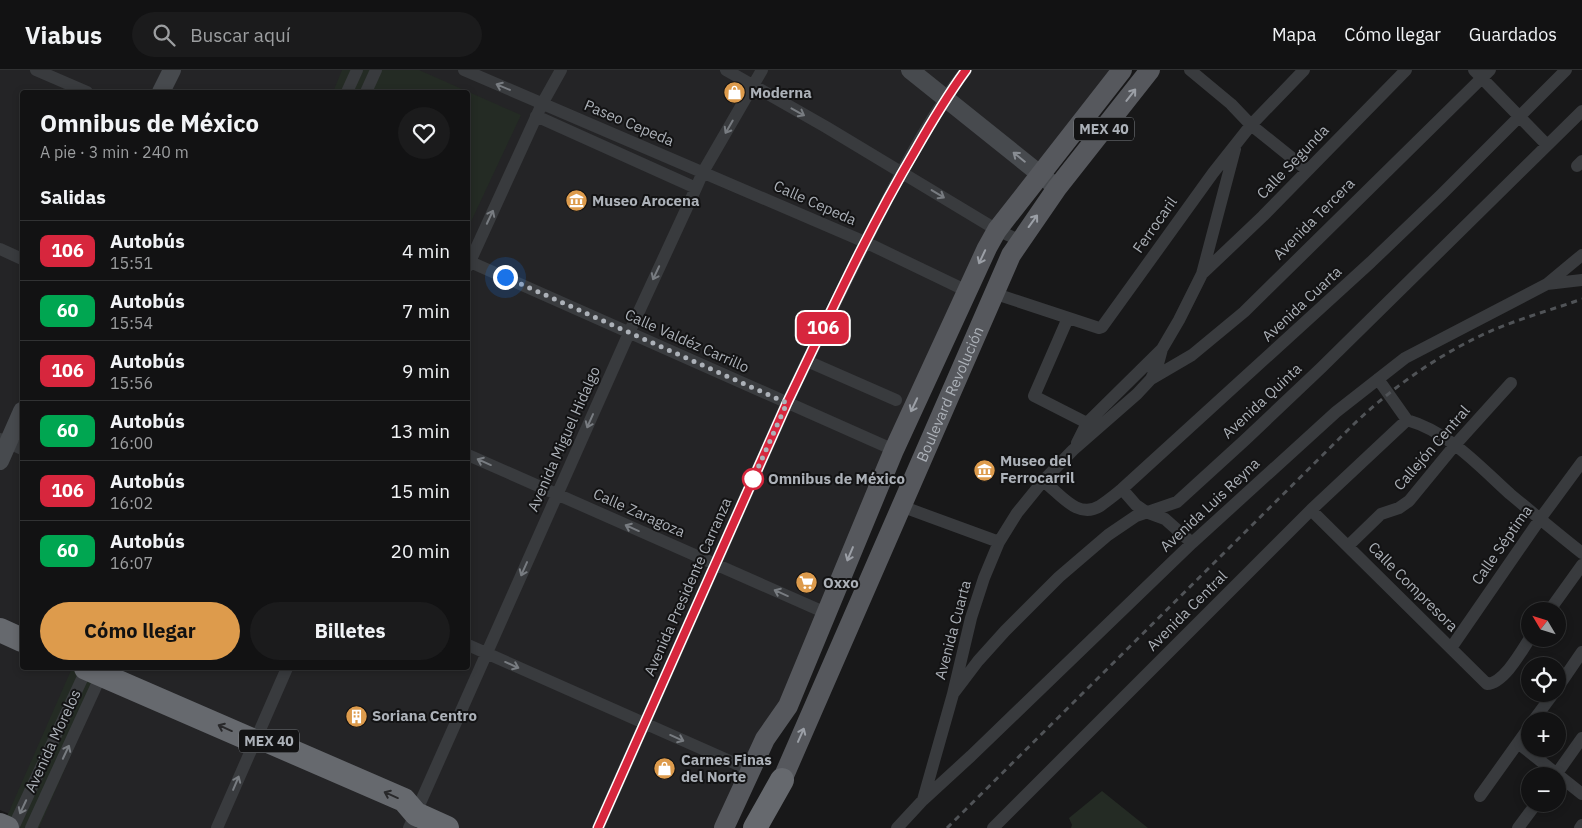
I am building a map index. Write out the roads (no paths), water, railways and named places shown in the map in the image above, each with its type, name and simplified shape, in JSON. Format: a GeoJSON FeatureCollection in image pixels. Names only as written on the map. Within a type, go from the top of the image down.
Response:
{"type":"FeatureCollection","features":[{"type":"Feature","properties":{"kind":"highway"},"geometry":{"type":"LineString","coordinates":[[0,630],[20,639]]}},
{"type":"Feature","properties":{"kind":"highway","name":"MEX 40"},"geometry":{"type":"LineString","coordinates":[[95,670],[254,741],[268,741],[404,800],[412,821],[447,828]]}},
{"type":"Feature","properties":{"kind":"highway","name":"MEX 40"},"geometry":{"type":"LineString","coordinates":[[755,828],[782,780]]}},
{"type":"Feature","properties":{"kind":"highway"},"geometry":{"type":"LineString","coordinates":[[0,825],[8,828]]}},
{"type":"Feature","properties":{"kind":"main road"},"geometry":{"type":"LineString","coordinates":[[163,90],[172,70]]}},
{"type":"Feature","properties":{"kind":"main road"},"geometry":{"type":"LineString","coordinates":[[910,70],[1057,188]]}},
{"type":"Feature","properties":{"kind":"main road","name":"MEX 40"},"geometry":{"type":"LineString","coordinates":[[724,828],[765,739],[788,706],[894,450],[986,248],[997,230],[1122,70]]}},
{"type":"Feature","properties":{"kind":"main road","name":"Boulevard Revolución"},"geometry":{"type":"LineString","coordinates":[[762,828],[1011,255],[1019,240],[1057,188],[1150,70]]}},
{"type":"Feature","properties":{"kind":"main road"},"geometry":{"type":"LineString","coordinates":[[0,462],[10,443],[20,416]]}},
{"type":"Feature","properties":{"kind":"main road"},"geometry":{"type":"LineString","coordinates":[[736,828],[788,706]]}},
{"type":"Feature","properties":{"kind":"street"},"geometry":{"type":"LineString","coordinates":[[36,70],[82,90]]}},
{"type":"Feature","properties":{"kind":"street"},"geometry":{"type":"LineString","coordinates":[[348,90],[357,70]]}},
{"type":"Feature","properties":{"kind":"street"},"geometry":{"type":"LineString","coordinates":[[367,90],[376,70]]}},
{"type":"Feature","properties":{"kind":"street"},"geometry":{"type":"LineString","coordinates":[[464,70],[542,104]]}},
{"type":"Feature","properties":{"kind":"street"},"geometry":{"type":"LineString","coordinates":[[470,259],[536,116],[561,70]]}},
{"type":"Feature","properties":{"kind":"street"},"geometry":{"type":"LineString","coordinates":[[726,70],[902,172],[997,230],[1019,240]]}},
{"type":"Feature","properties":{"kind":"street","name":"Avenida Miguel Hidalgo"},"geometry":{"type":"LineString","coordinates":[[412,821],[629,332],[703,172],[762,70]]}},
{"type":"Feature","properties":{"kind":"street","name":"Avenida Presidente Carranza"},"geometry":{"type":"LineString","coordinates":[[598,828],[807,361],[865,242],[902,172],[945,98],[966,70]]}},
{"type":"Feature","properties":{"kind":"street"},"geometry":{"type":"LineString","coordinates":[[1190,70],[1231,104],[1251,125],[1307,170]]}},
{"type":"Feature","properties":{"kind":"street","name":"Ferrocaril"},"geometry":{"type":"LineString","coordinates":[[1068,318],[1099,328],[1102,327],[1205,184],[1251,125],[1304,70]]}},
{"type":"Feature","properties":{"kind":"street","name":"Calle Segunda"},"geometry":{"type":"LineString","coordinates":[[1202,274],[1263,216],[1406,70]]}},
{"type":"Feature","properties":{"kind":"street","name":"Avenida Cuarta"},"geometry":{"type":"LineString","coordinates":[[1043,481],[1075,508],[1090,510],[1099,506],[1122,489],[1372,262],[1566,70]]}},
{"type":"Feature","properties":{"kind":"street"},"geometry":{"type":"LineString","coordinates":[[1482,73],[1546,145]]}},
{"type":"Feature","properties":{"kind":"street","name":"Avenida Tercera"},"geometry":{"type":"LineString","coordinates":[[1151,379],[1192,355],[1244,312],[1482,73]]}},
{"type":"Feature","properties":{"kind":"street","name":"Paseo Cepeda"},"geometry":{"type":"LineString","coordinates":[[542,104],[703,172]]}},
{"type":"Feature","properties":{"kind":"street","name":"Avenida Quinta"},"geometry":{"type":"LineString","coordinates":[[953,694],[978,661],[1005,631],[1059,577],[1108,535],[1136,516],[1176,502],[1245,440],[1409,282],[1582,111]]}},
{"type":"Feature","properties":{"kind":"street","name":"Paseo Cepeda"},"geometry":{"type":"LineString","coordinates":[[536,116],[696,188]]}},
{"type":"Feature","properties":{"kind":"street","name":"Avenida Cuarta"},"geometry":{"type":"LineString","coordinates":[[923,800],[953,694],[971,618],[984,578],[999,542],[1017,513],[1043,481],[1073,450],[1137,394],[1151,379],[1162,350],[1202,274],[1237,143]]}},
{"type":"Feature","properties":{"kind":"street","name":"Calle Cepeda"},"geometry":{"type":"LineString","coordinates":[[703,172],[865,242],[966,291]]}},
{"type":"Feature","properties":{"kind":"street"},"geometry":{"type":"LineString","coordinates":[[1205,184],[1222,199]]}},
{"type":"Feature","properties":{"kind":"street"},"geometry":{"type":"LineString","coordinates":[[0,249],[20,258]]}},
{"type":"Feature","properties":{"kind":"street","name":"Avenida Luis Reyna"},"geometry":{"type":"LineString","coordinates":[[897,828],[923,800],[1192,543],[1336,412],[1405,358],[1547,284],[1582,255]]}},
{"type":"Feature","properties":{"kind":"street","name":"Calle Valdéz Carrillo"},"geometry":{"type":"LineString","coordinates":[[470,264],[629,332],[894,450]]}},
{"type":"Feature","properties":{"kind":"street"},"geometry":{"type":"LineString","coordinates":[[1547,284],[1582,280]]}},
{"type":"Feature","properties":{"kind":"street"},"geometry":{"type":"LineString","coordinates":[[993,293],[1068,318],[1034,396],[1087,422]]}},
{"type":"Feature","properties":{"kind":"street","name":"Avenida Cuarta"},"geometry":{"type":"LineString","coordinates":[[1073,450],[1087,422],[1162,350]]}},
{"type":"Feature","properties":{"kind":"street"},"geometry":{"type":"LineString","coordinates":[[807,361],[896,400]]}},
{"type":"Feature","properties":{"kind":"street"},"geometry":{"type":"LineString","coordinates":[[1378,379],[1408,420],[1430,428],[1455,445],[1540,520],[1582,553]]}},
{"type":"Feature","properties":{"kind":"street","name":"Callejón Central"},"geometry":{"type":"LineString","coordinates":[[1348,546],[1382,514],[1399,508],[1409,501],[1455,445],[1511,382]]}},
{"type":"Feature","properties":{"kind":"street","name":"Avenida Central"},"geometry":{"type":"LineString","coordinates":[[992,828],[1311,510],[1408,420]]}},
{"type":"Feature","properties":{"kind":"street","name":"Calle Zaragoza"},"geometry":{"type":"LineString","coordinates":[[470,456],[826,613]]}},
{"type":"Feature","properties":{"kind":"street","name":"Calle Séptima"},"geometry":{"type":"LineString","coordinates":[[1451,648],[1582,462]]}},
{"type":"Feature","properties":{"kind":"street"},"geometry":{"type":"LineString","coordinates":[[1122,489],[1136,505],[1146,512],[1165,519],[1192,543]]}},
{"type":"Feature","properties":{"kind":"street"},"geometry":{"type":"LineString","coordinates":[[901,506],[999,542]]}},
{"type":"Feature","properties":{"kind":"street","name":"Calle Compresora"},"geometry":{"type":"LineString","coordinates":[[1311,510],[1487,684],[1493,684],[1504,676],[1523,648]]}},
{"type":"Feature","properties":{"kind":"street"},"geometry":{"type":"LineString","coordinates":[[1555,602],[1582,565]]}},
{"type":"Feature","properties":{"kind":"street"},"geometry":{"type":"LineString","coordinates":[[470,646],[750,770]]}},
{"type":"Feature","properties":{"kind":"street"},"geometry":{"type":"LineString","coordinates":[[1566,675],[1582,652]]}},
{"type":"Feature","properties":{"kind":"street"},"geometry":{"type":"LineString","coordinates":[[13,828],[92,670]]}},
{"type":"Feature","properties":{"kind":"street","name":"Avenida Morelos"},"geometry":{"type":"LineString","coordinates":[[30,828],[93,670]]}},
{"type":"Feature","properties":{"kind":"street"},"geometry":{"type":"LineString","coordinates":[[217,828],[286,670]]}},
{"type":"Feature","properties":{"kind":"street"},"geometry":{"type":"LineString","coordinates":[[1562,767],[1582,738]]}},
{"type":"Feature","properties":{"kind":"street"},"geometry":{"type":"LineString","coordinates":[[1480,796],[1521,739]]}},
{"type":"Feature","properties":{"kind":"street"},"geometry":{"type":"LineString","coordinates":[[1518,743],[1546,767]]}},
{"type":"Feature","properties":{"kind":"street"},"geometry":{"type":"LineString","coordinates":[[1566,782],[1582,794]]}},
{"type":"Feature","properties":{"kind":"street"},"geometry":{"type":"LineString","coordinates":[[1518,828],[1530,812]]}},
{"type":"Feature","properties":{"kind":"railway"},"geometry":{"type":"LineString","coordinates":[[947,828],[1370,409],[1422,369],[1478,337],[1508,324],[1582,299]]}},
{"type":"Feature","properties":{"kind":"place","name":"Moderna"},"geometry":{"type":"Point","coordinates":[734,93]}},
{"type":"Feature","properties":{"kind":"place","name":"Museo Arocena"},"geometry":{"type":"Point","coordinates":[576,201]}},
{"type":"Feature","properties":{"kind":"place","name":"Museo del Ferrocarril"},"geometry":{"type":"Point","coordinates":[984,470]}},
{"type":"Feature","properties":{"kind":"place","name":"Omnibus de México"},"geometry":{"type":"Point","coordinates":[753,479]}},
{"type":"Feature","properties":{"kind":"place","name":"Oxxo"},"geometry":{"type":"Point","coordinates":[807,583]}},
{"type":"Feature","properties":{"kind":"place","name":"Soriana Centro"},"geometry":{"type":"Point","coordinates":[356,716]}},
{"type":"Feature","properties":{"kind":"place","name":"Carnes Finas del Norte"},"geometry":{"type":"Point","coordinates":[665,769]}}]}
